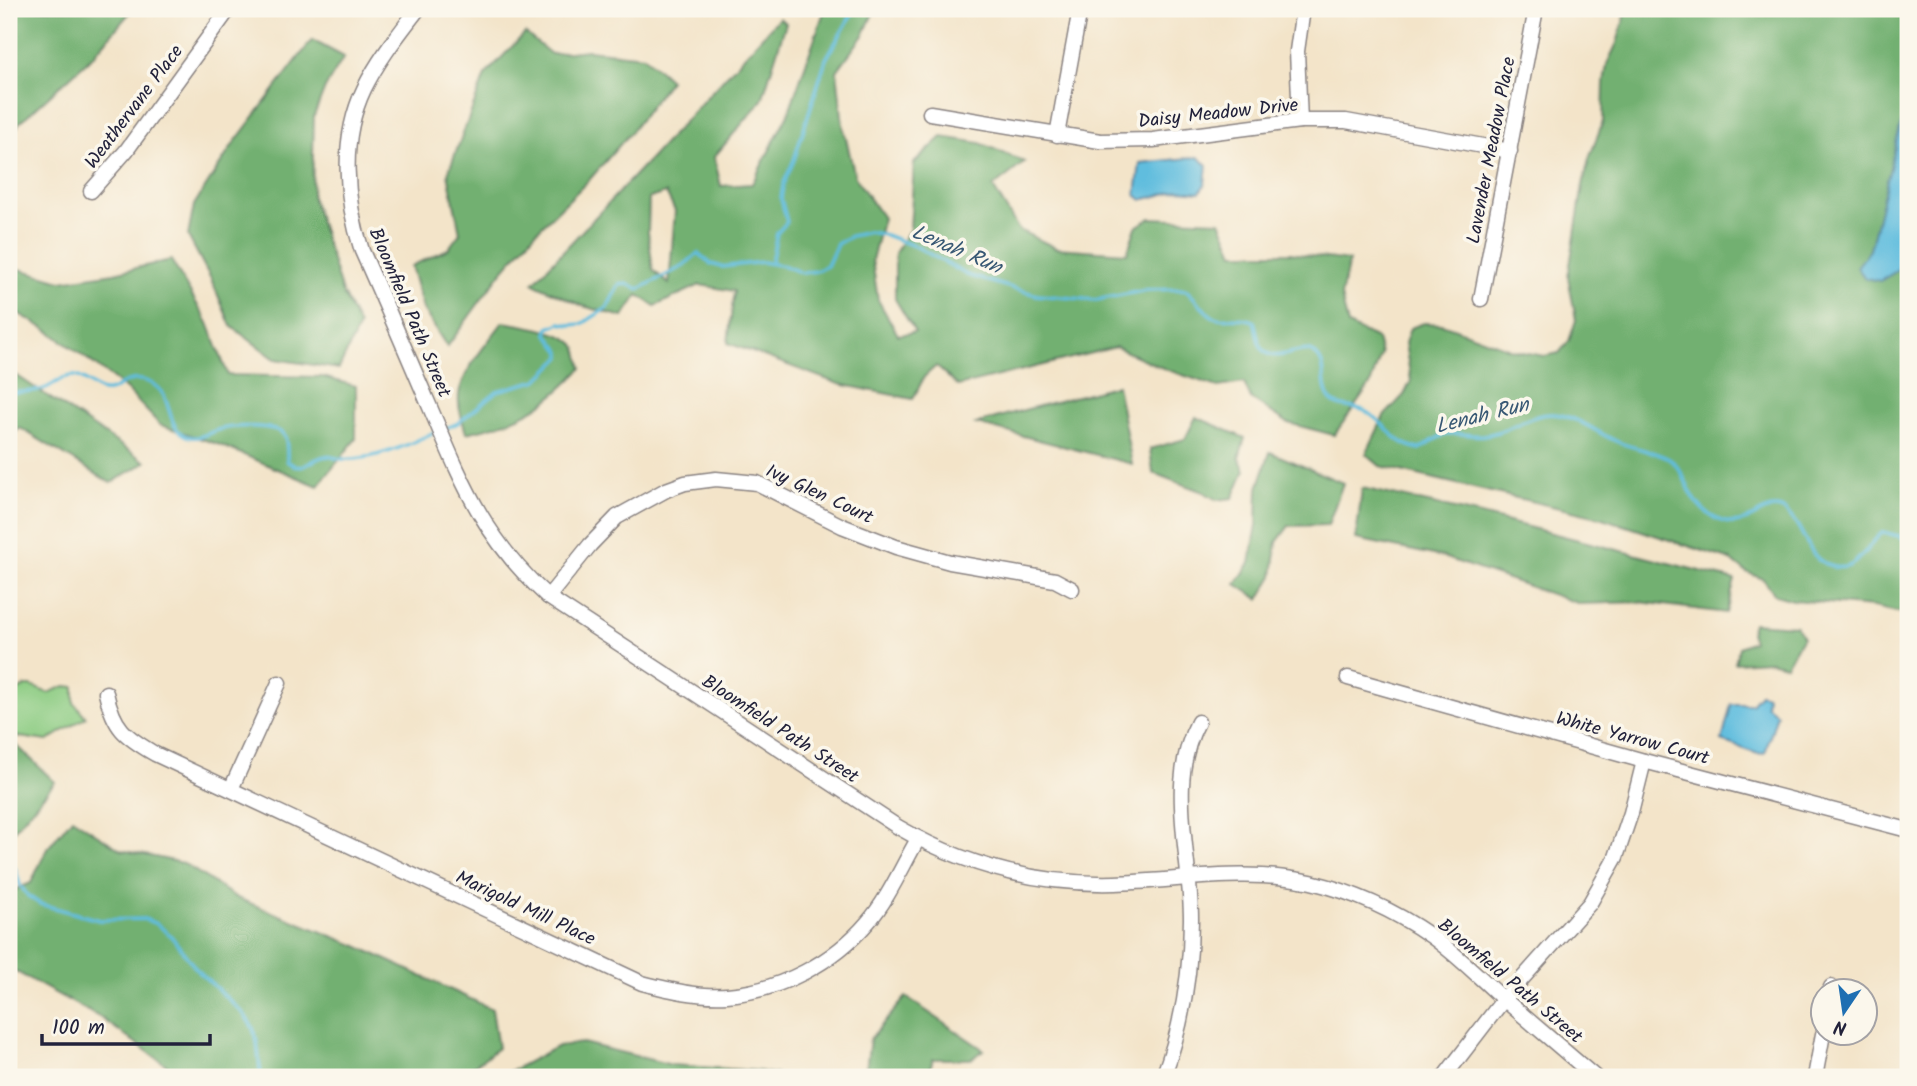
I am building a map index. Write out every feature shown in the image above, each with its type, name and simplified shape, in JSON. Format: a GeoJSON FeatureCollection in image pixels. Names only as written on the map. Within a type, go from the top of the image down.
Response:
{"type":"FeatureCollection","features":[{"type":"Feature","properties":{"kind":"street","name":"Weathervane Place"},"geometry":{"type":"LineString","coordinates":[[91,191],[126,151],[229,9]]}},
{"type":"Feature","properties":{"kind":"street","name":"Bloomfield Path Street"},"geometry":{"type":"LineString","coordinates":[[418,9],[380,61],[365,87],[354,116],[348,165],[350,206],[362,251],[479,515],[524,575],[548,597],[918,839],[986,867],[1038,879],[1073,883],[1116,883],[1188,878],[1275,877],[1308,882],[1364,900],[1386,909],[1433,937],[1595,1077]]}},
{"type":"Feature","properties":{"kind":"street"},"geometry":{"type":"LineString","coordinates":[[1057,135],[1080,9]]}},
{"type":"Feature","properties":{"kind":"street"},"geometry":{"type":"LineString","coordinates":[[1300,121],[1297,51],[1303,9]]}},
{"type":"Feature","properties":{"kind":"street","name":"Lavender Meadow Place"},"geometry":{"type":"LineString","coordinates":[[1481,299],[1536,9]]}},
{"type":"Feature","properties":{"kind":"street","name":"Daisy Meadow Drive"},"geometry":{"type":"LineString","coordinates":[[930,113],[1100,141],[1153,140],[1300,121],[1360,123],[1510,151]]}},
{"type":"Feature","properties":{"kind":"street","name":"Ivy Glen Court"},"geometry":{"type":"LineString","coordinates":[[548,597],[590,545],[617,517],[666,489],[716,479],[757,483],[842,526],[921,555],[1055,580],[1072,589]]}},
{"type":"Feature","properties":{"kind":"street","name":"White Yarrow Court"},"geometry":{"type":"LineString","coordinates":[[1348,678],[1644,761],[1908,830]]}},
{"type":"Feature","properties":{"kind":"street"},"geometry":{"type":"LineString","coordinates":[[231,789],[279,683]]}},
{"type":"Feature","properties":{"kind":"street","name":"Marigold Mill Place"},"geometry":{"type":"LineString","coordinates":[[106,693],[111,716],[120,728],[135,742],[155,754],[642,983],[668,989],[706,995],[729,995],[772,986],[806,972],[831,955],[867,923],[918,839]]}},
{"type":"Feature","properties":{"kind":"street"},"geometry":{"type":"LineString","coordinates":[[1163,1077],[1174,1047],[1187,984],[1191,918],[1183,807],[1184,767],[1189,740],[1198,722]]}},
{"type":"Feature","properties":{"kind":"street"},"geometry":{"type":"LineString","coordinates":[[1444,1077],[1504,999],[1590,903],[1616,857],[1632,813],[1644,761]]}},
{"type":"Feature","properties":{"kind":"street"},"geometry":{"type":"LineString","coordinates":[[1815,1077],[1820,1048]]}},
{"type":"Feature","properties":{"kind":"green space"},"geometry":{"type":"Polygon","coordinates":[[[9,9],[133,9],[92,57],[19,123],[9,142],[9,9]]]}},
{"type":"Feature","properties":{"kind":"green space"},"geometry":{"type":"Polygon","coordinates":[[[825,9],[875,9],[864,34],[837,71],[843,125],[855,177],[883,218],[872,260],[878,300],[898,335],[915,332],[895,299],[895,253],[910,229],[914,163],[942,137],[980,143],[1025,162],[993,187],[1019,230],[1056,248],[1127,253],[1136,227],[1150,218],[1220,221],[1234,253],[1290,253],[1349,261],[1341,296],[1348,325],[1377,339],[1381,354],[1370,385],[1334,435],[1288,423],[1251,399],[1244,383],[1218,387],[1165,369],[1116,347],[958,386],[936,366],[924,377],[913,399],[839,384],[728,343],[734,291],[700,285],[655,306],[638,295],[623,317],[583,306],[533,283],[779,18],[786,23],[762,100],[714,157],[721,186],[752,184],[788,114],[825,9]],[[666,193],[649,198],[648,232],[653,270],[669,284],[675,211],[666,193]]]}},
{"type":"Feature","properties":{"kind":"green space"},"geometry":{"type":"Polygon","coordinates":[[[1627,9],[1908,9],[1908,614],[1873,607],[1793,600],[1775,595],[1763,579],[1746,572],[1731,560],[1602,518],[1380,466],[1366,454],[1384,416],[1404,395],[1411,381],[1405,343],[1410,328],[1424,323],[1442,324],[1513,350],[1544,356],[1559,353],[1569,341],[1576,320],[1568,277],[1583,185],[1603,121],[1607,64],[1617,43],[1627,9]]]}},
{"type":"Feature","properties":{"kind":"green space"},"geometry":{"type":"Polygon","coordinates":[[[525,33],[551,54],[588,50],[644,56],[670,80],[630,133],[590,179],[535,233],[500,274],[447,347],[423,309],[411,266],[448,249],[460,233],[448,173],[485,75],[525,33]]]}},
{"type":"Feature","properties":{"kind":"green space"},"geometry":{"type":"Polygon","coordinates":[[[312,40],[344,57],[325,88],[314,116],[312,197],[342,292],[359,326],[339,369],[275,359],[231,326],[211,279],[188,236],[194,205],[234,143],[312,40]]]}},
{"type":"Feature","properties":{"kind":"green space"},"geometry":{"type":"Polygon","coordinates":[[[171,260],[208,323],[228,375],[323,377],[356,386],[356,439],[318,486],[220,445],[160,425],[127,390],[94,364],[47,330],[9,308],[9,266],[61,281],[171,260]]]}},
{"type":"Feature","properties":{"kind":"green space"},"geometry":{"type":"Polygon","coordinates":[[[503,322],[563,336],[576,346],[582,368],[556,393],[530,411],[501,424],[466,433],[459,405],[460,389],[473,362],[503,322]]]}},
{"type":"Feature","properties":{"kind":"green space"},"geometry":{"type":"Polygon","coordinates":[[[9,370],[146,462],[111,483],[20,428],[9,438],[9,370]]]}},
{"type":"Feature","properties":{"kind":"green space"},"geometry":{"type":"Polygon","coordinates":[[[1117,385],[1132,464],[976,424],[1011,414],[1117,385]]]}},
{"type":"Feature","properties":{"kind":"green space"},"geometry":{"type":"Polygon","coordinates":[[[1196,417],[1245,438],[1239,458],[1245,470],[1233,498],[1217,500],[1153,473],[1150,449],[1185,439],[1196,417]]]}},
{"type":"Feature","properties":{"kind":"green space"},"geometry":{"type":"Polygon","coordinates":[[[1270,452],[1343,483],[1328,525],[1289,526],[1277,542],[1273,576],[1259,599],[1236,584],[1250,563],[1257,525],[1258,488],[1270,452]]]}},
{"type":"Feature","properties":{"kind":"green space"},"geometry":{"type":"Polygon","coordinates":[[[1362,488],[1481,515],[1735,580],[1726,613],[1640,602],[1580,604],[1443,557],[1356,539],[1362,488]]]}},
{"type":"Feature","properties":{"kind":"green space"},"geometry":{"type":"Polygon","coordinates":[[[1753,623],[1796,626],[1803,637],[1786,665],[1770,661],[1735,663],[1739,647],[1753,641],[1750,633],[1753,623]]]}},
{"type":"Feature","properties":{"kind":"green space"},"geometry":{"type":"Polygon","coordinates":[[[25,686],[48,693],[65,686],[74,687],[74,703],[86,717],[47,741],[13,736],[8,722],[8,708],[14,695],[25,686]]]}},
{"type":"Feature","properties":{"kind":"green space"},"geometry":{"type":"Polygon","coordinates":[[[9,738],[55,782],[9,836],[9,738]]]}},
{"type":"Feature","properties":{"kind":"green space"},"geometry":{"type":"Polygon","coordinates":[[[72,818],[121,850],[183,863],[237,898],[357,946],[492,1009],[498,1048],[459,1077],[183,1077],[101,1018],[9,968],[9,892],[31,883],[47,849],[72,818]]]}},
{"type":"Feature","properties":{"kind":"green space"},"geometry":{"type":"Polygon","coordinates":[[[906,997],[984,1050],[971,1059],[933,1059],[927,1077],[865,1077],[870,1039],[906,997]]]}},
{"type":"Feature","properties":{"kind":"green space"},"geometry":{"type":"Polygon","coordinates":[[[583,1043],[672,1065],[759,1071],[787,1077],[500,1077],[558,1046],[583,1043]]]}},
{"type":"Feature","properties":{"kind":"water"},"geometry":{"type":"Polygon","coordinates":[[[1908,109],[1908,239],[1898,270],[1880,281],[1865,278],[1857,267],[1870,250],[1900,127],[1908,109]]]}},
{"type":"Feature","properties":{"kind":"water"},"geometry":{"type":"Polygon","coordinates":[[[1198,157],[1207,165],[1205,184],[1200,192],[1179,190],[1142,200],[1136,195],[1140,163],[1198,157]]]}},
{"type":"Feature","properties":{"kind":"water"},"geometry":{"type":"Polygon","coordinates":[[[1760,694],[1767,696],[1766,705],[1777,714],[1765,753],[1758,754],[1722,741],[1731,704],[1751,704],[1760,694]]]}},
{"type":"Feature","properties":{"kind":"waterway"},"geometry":{"type":"LineString","coordinates":[[771,263],[777,233],[787,222],[781,199],[783,185],[794,160],[826,59],[855,9]]}},
{"type":"Feature","properties":{"kind":"waterway","name":"Lenah Run"},"geometry":{"type":"LineString","coordinates":[[444,429],[458,423],[497,391],[538,380],[561,357],[561,352],[547,333],[549,328],[560,323],[582,324],[607,308],[619,285],[627,284],[639,289],[682,267],[698,253],[711,264],[722,267],[762,262],[785,266],[802,273],[816,271],[827,266],[837,244],[851,236],[869,232],[917,247],[967,275],[1037,295],[1096,300],[1147,290],[1185,289],[1214,317],[1254,321],[1259,342],[1264,351],[1271,355],[1302,351],[1310,351],[1316,355],[1322,364],[1326,391],[1331,401],[1340,406],[1367,412],[1396,438],[1419,449],[1447,434],[1484,435],[1540,415],[1560,415],[1618,442],[1669,459],[1680,471],[1697,503],[1713,517],[1736,523],[1770,509],[1778,508],[1786,512],[1817,558],[1834,567],[1852,565],[1883,532],[1902,537],[1908,546]]}},
{"type":"Feature","properties":{"kind":"waterway","name":"Lenah Run"},"geometry":{"type":"LineString","coordinates":[[9,393],[42,390],[71,376],[79,377],[104,391],[131,380],[144,381],[153,384],[162,392],[173,423],[183,434],[199,437],[235,427],[280,431],[285,438],[287,461],[298,467],[326,456],[354,459],[378,455],[403,447],[436,431]]}},
{"type":"Feature","properties":{"kind":"waterway"},"geometry":{"type":"LineString","coordinates":[[9,860],[16,870],[20,885],[28,896],[40,904],[99,920],[144,919],[157,924],[171,936],[197,970],[244,1014],[253,1028],[261,1077]]}}]}
